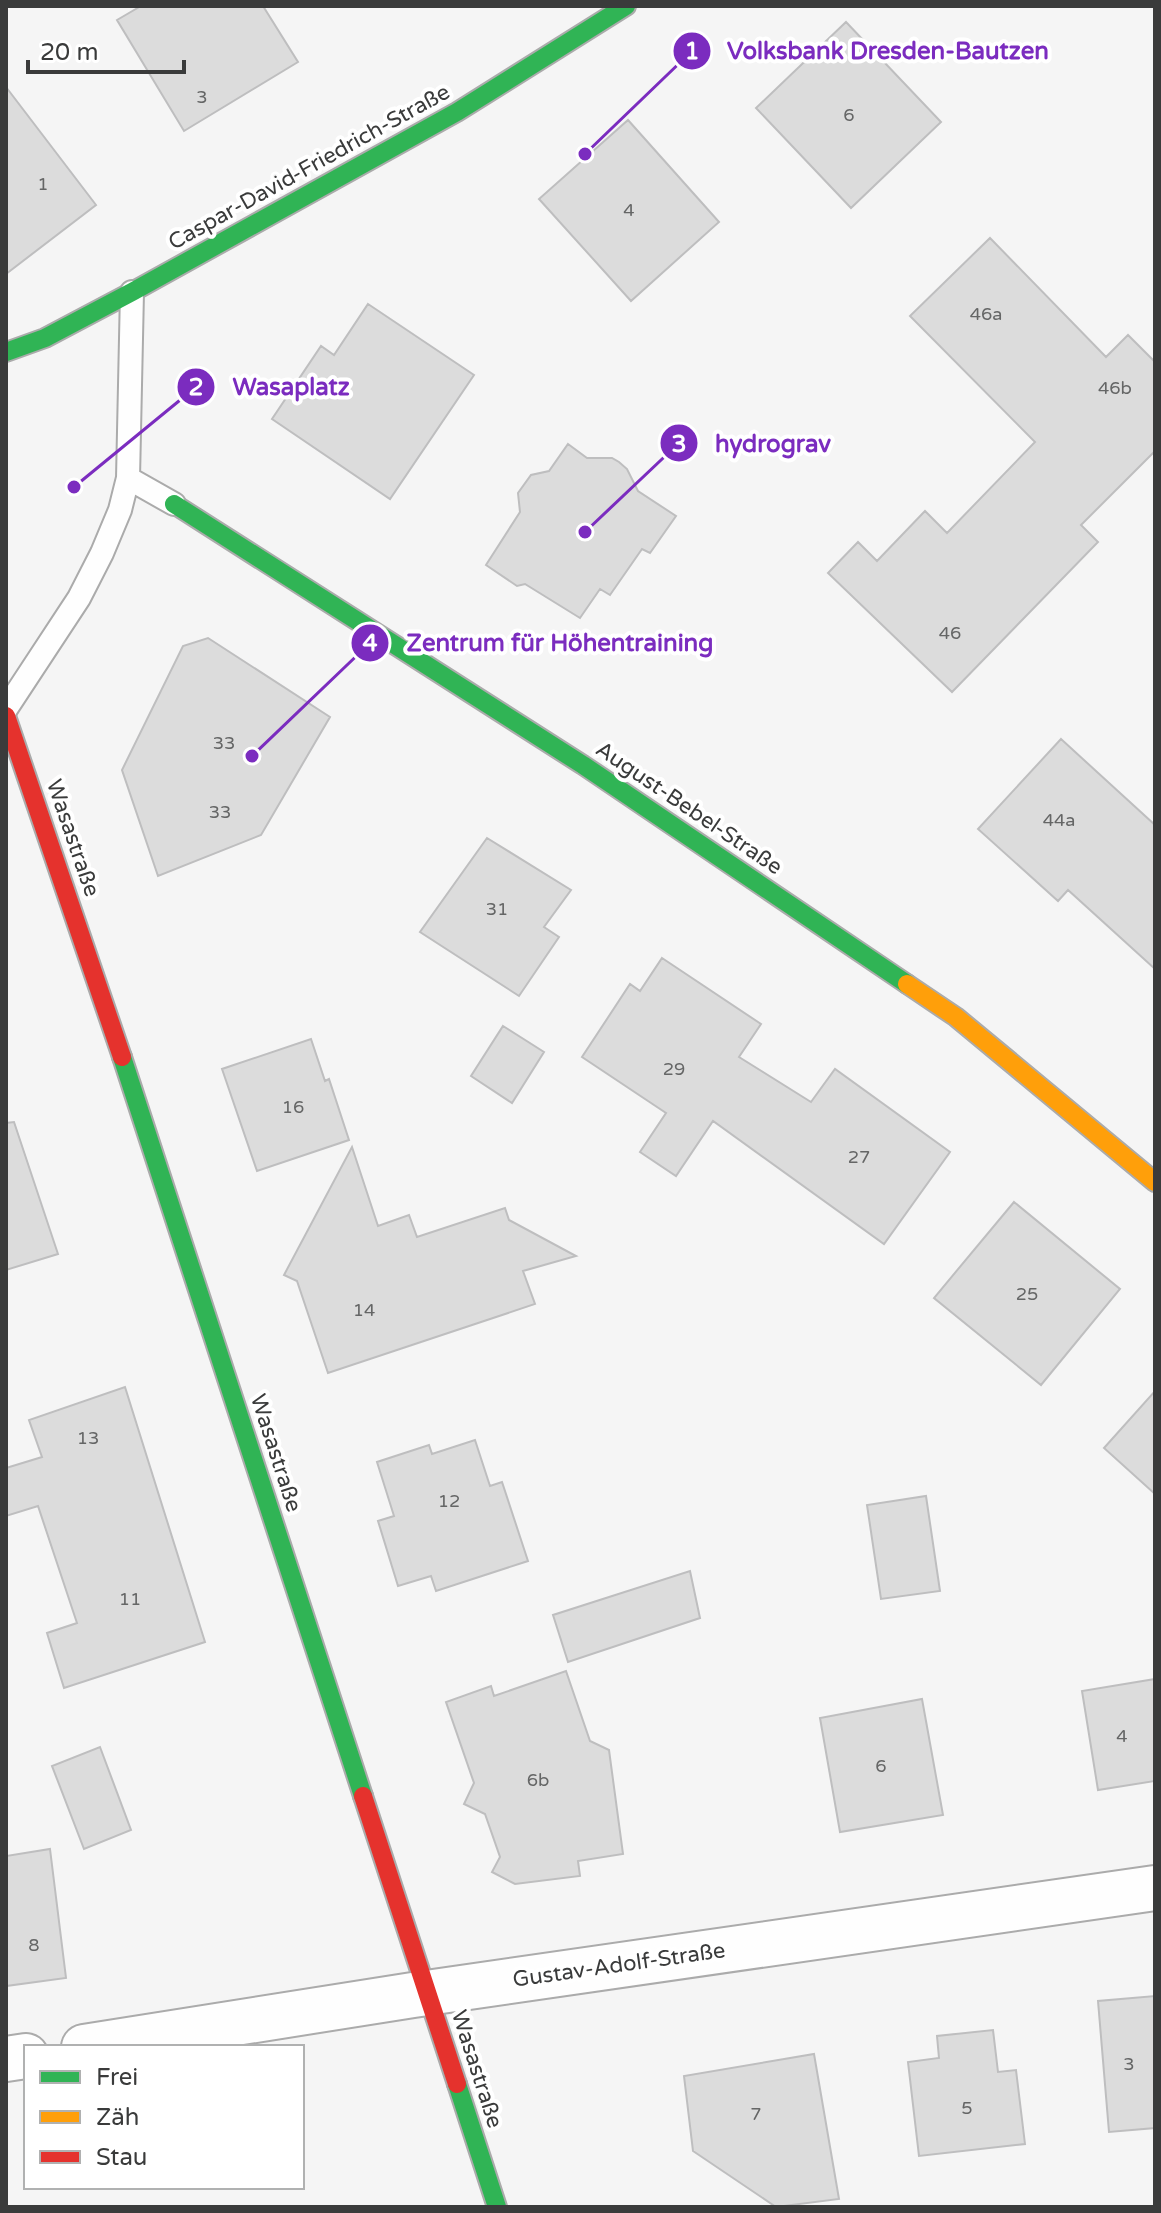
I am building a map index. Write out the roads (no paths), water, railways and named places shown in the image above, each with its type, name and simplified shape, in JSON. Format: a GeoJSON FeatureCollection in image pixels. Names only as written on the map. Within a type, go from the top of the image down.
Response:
{"type":"FeatureCollection","features":[{"type":"Feature","properties":{"kind":"street","name":"Caspar-David-Friedrich-Straße"},"geometry":{"type":"LineString","coordinates":[[6,352],[45,338],[132,292],[457,112],[626,6]]}},
{"type":"Feature","properties":{"kind":"street","name":"August-Bebel-Straße"},"geometry":{"type":"LineString","coordinates":[[174,504],[583,765],[956,1017],[1155,1182]]}},
{"type":"Feature","properties":{"kind":"street","name":"Wasastraße"},"geometry":{"type":"LineString","coordinates":[[6,716],[94,973],[497,2207]]}},
{"type":"Feature","properties":{"kind":"street","name":"Gustav-Adolf-Straße"},"geometry":{"type":"LineString","coordinates":[[97,2045],[427,1993],[1155,1888]]}},
{"type":"Feature","properties":{"kind":"lane"},"geometry":{"type":"LineString","coordinates":[[6,709],[79,598],[120,510],[128,478],[132,292]]}},
{"type":"Feature","properties":{"kind":"lane"},"geometry":{"type":"LineString","coordinates":[[128,478],[174,504]]}},
{"type":"Feature","properties":{"kind":"place","name":"Volksbank Dresden-Bautzen"},"geometry":{"type":"Point","coordinates":[585,154]}},
{"type":"Feature","properties":{"kind":"place","name":"Wasaplatz"},"geometry":{"type":"Point","coordinates":[74,487]}},
{"type":"Feature","properties":{"kind":"place","name":"hydrograv"},"geometry":{"type":"Point","coordinates":[585,532]}},
{"type":"Feature","properties":{"kind":"place","name":"Zentrum für Höhentraining"},"geometry":{"type":"Point","coordinates":[252,756]}}]}
